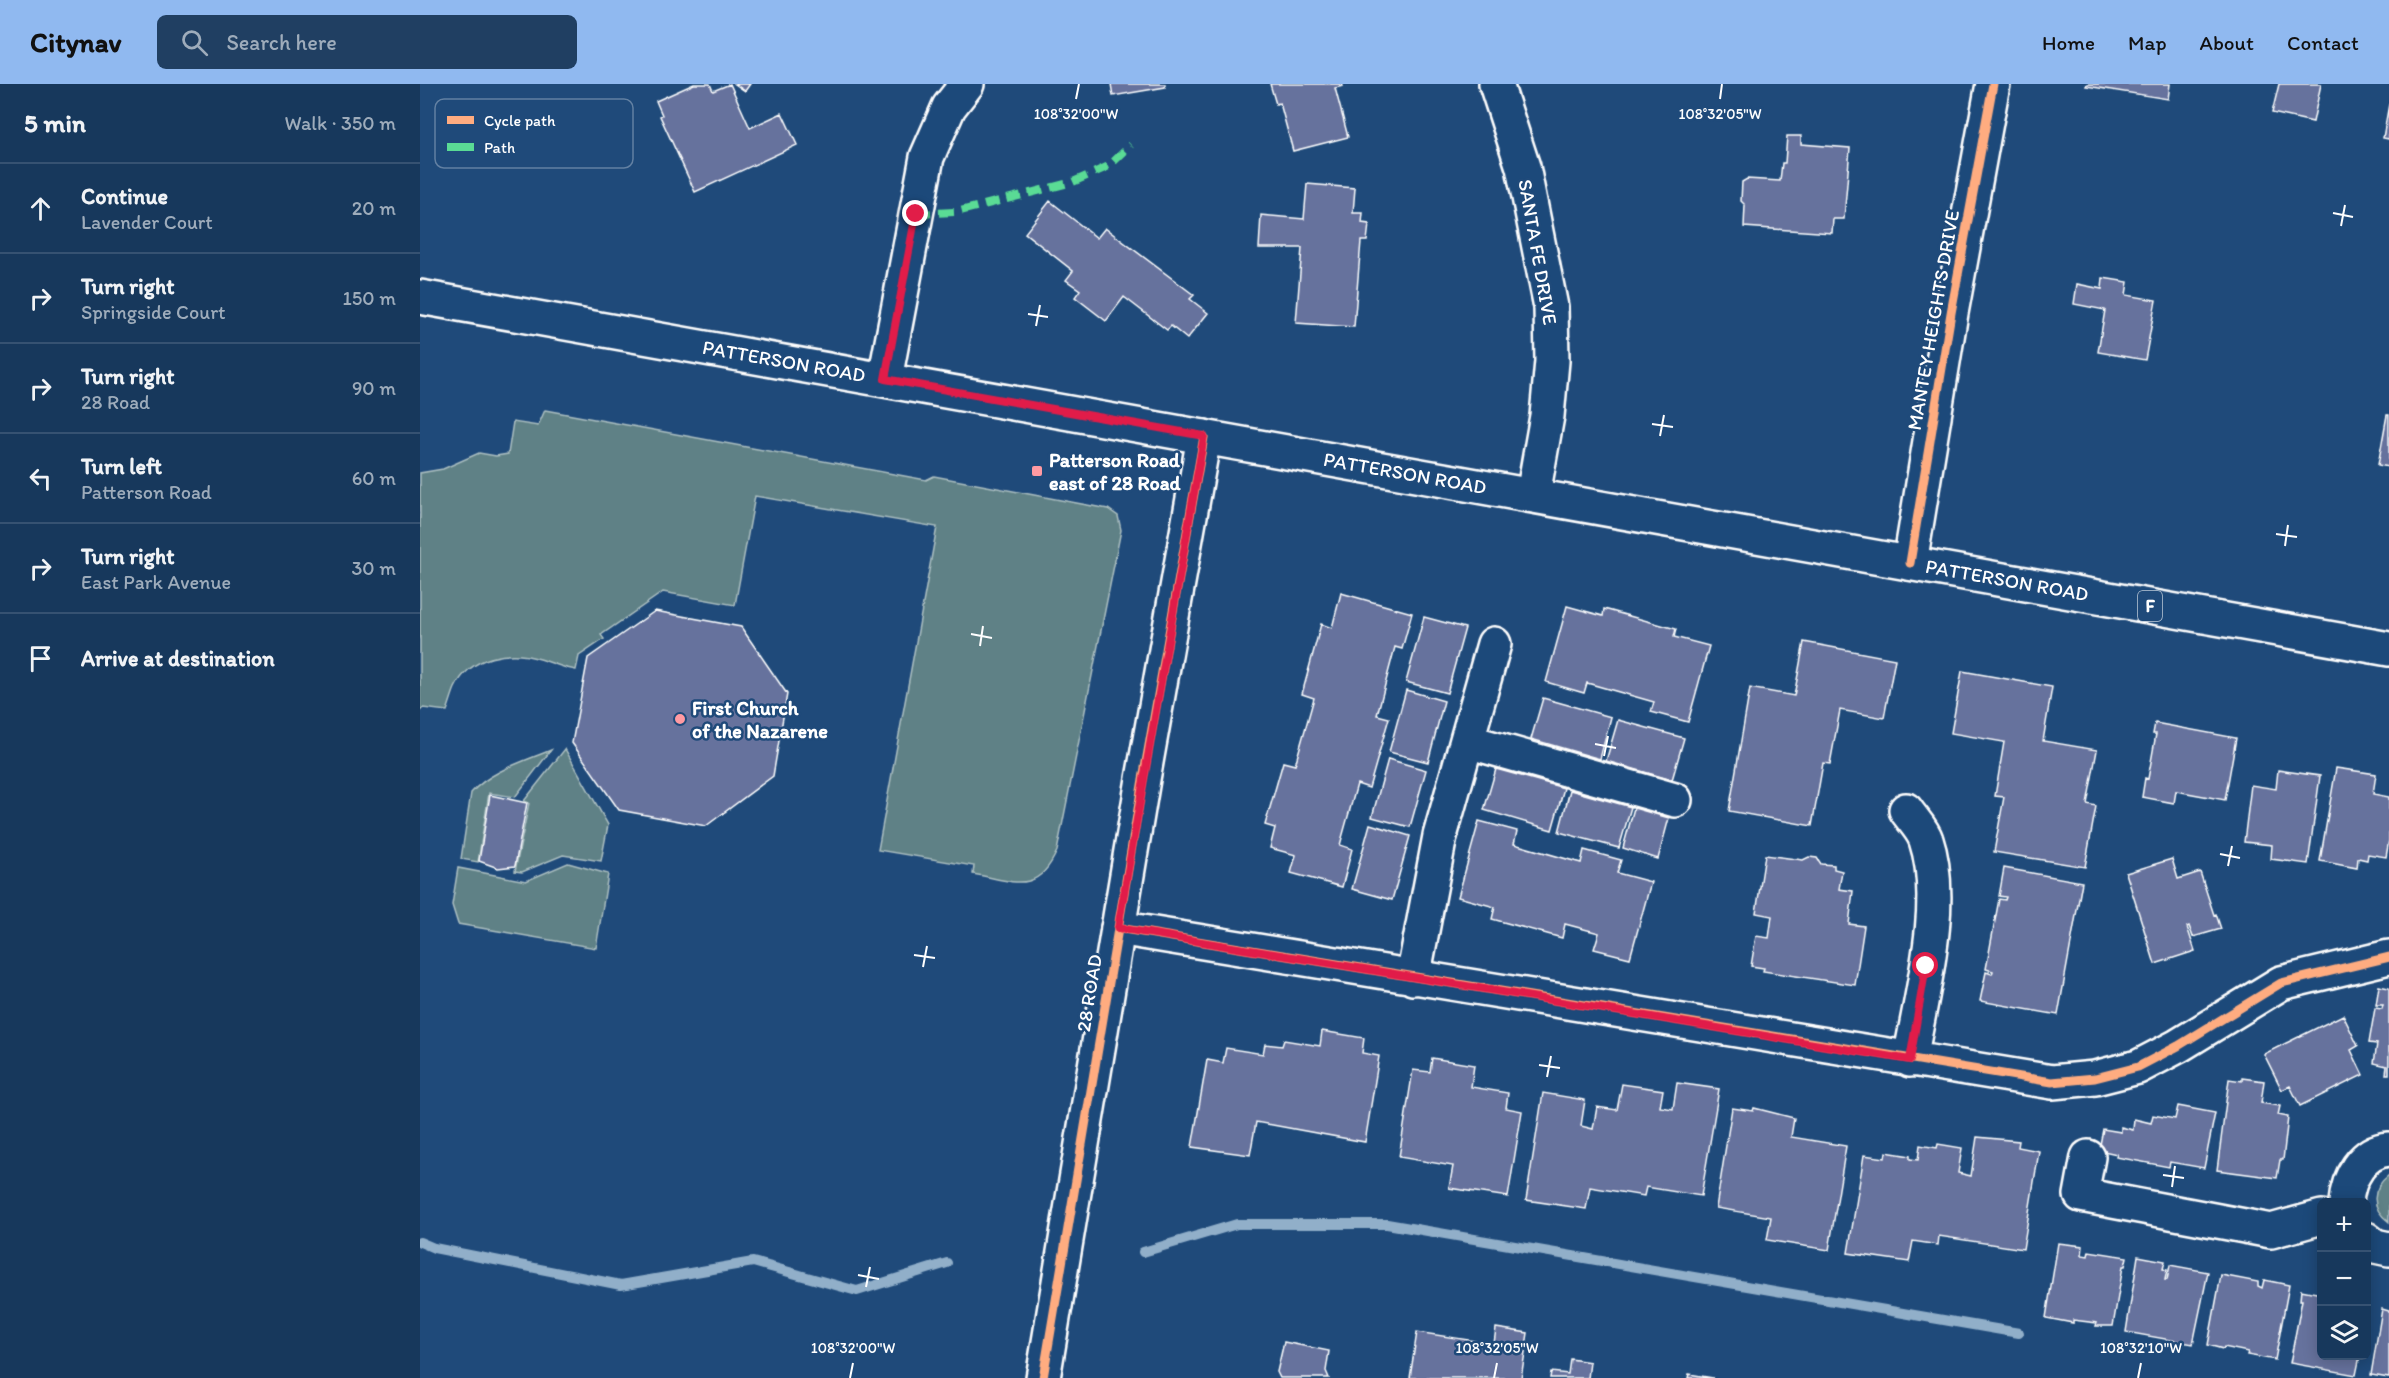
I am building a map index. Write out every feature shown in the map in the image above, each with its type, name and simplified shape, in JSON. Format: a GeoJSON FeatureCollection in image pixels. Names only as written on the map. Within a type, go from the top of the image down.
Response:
{"type":"FeatureCollection","features":[{"type":"Feature","properties":{"kind":"street"},"geometry":{"type":"LineString","coordinates":[[885,379],[927,157],[949,107],[967,84]]}},
{"type":"Feature","properties":{"kind":"street","name":"SANTA FE DRIVE"},"geometry":{"type":"LineString","coordinates":[[1496,84],[1523,167],[1551,308],[1552,361],[1547,416],[1533,495]]}},
{"type":"Feature","properties":{"kind":"street","name":"MANTEY HEIGHTS DRIVE"},"geometry":{"type":"LineString","coordinates":[[1910,563],[1951,312],[1993,84]]}},
{"type":"Feature","properties":{"kind":"street","name":"PATTERSON ROAD"},"geometry":{"type":"LineString","coordinates":[[420,297],[2389,649]]}},
{"type":"Feature","properties":{"kind":"street","name":"28 ROAD"},"geometry":{"type":"LineString","coordinates":[[1043,1378],[1118,928],[1204,436]]}},
{"type":"Feature","properties":{"kind":"street"},"geometry":{"type":"LineString","coordinates":[[1413,978],[1440,836],[1494,644]]}},
{"type":"Feature","properties":{"kind":"street"},"geometry":{"type":"LineString","coordinates":[[1467,741],[1675,800]]}},
{"type":"Feature","properties":{"kind":"street"},"geometry":{"type":"LineString","coordinates":[[1906,810],[1926,838],[1934,876],[1932,924],[1910,1060]]}},
{"type":"Feature","properties":{"kind":"street"},"geometry":{"type":"LineString","coordinates":[[1118,928],[2052,1082],[2095,1078],[2138,1067],[2178,1046],[2281,983],[2389,957]]}},
{"type":"Feature","properties":{"kind":"street"},"geometry":{"type":"LineString","coordinates":[[2347,1198],[2352,1174],[2365,1160],[2383,1149],[2389,1149]]}},
{"type":"Feature","properties":{"kind":"street"},"geometry":{"type":"LineString","coordinates":[[2088,1157],[2081,1196],[2271,1231],[2317,1218]]}},
{"type":"Feature","properties":{"kind":"street"},"geometry":{"type":"LineString","coordinates":[[2371,1242],[2375,1246],[2389,1249]]}},
{"type":"Feature","properties":{"kind":"green space"},"geometry":{"type":"Polygon","coordinates":[[[545,410],[926,480],[934,476],[1108,509],[1118,516],[1121,530],[1057,851],[1041,875],[1032,880],[1012,882],[973,874],[974,866],[878,850],[937,527],[755,496],[735,605],[663,592],[601,635],[604,639],[579,656],[576,670],[528,656],[503,655],[480,662],[462,677],[455,688],[447,711],[423,708],[420,711],[420,473],[443,469],[479,453],[496,456],[508,454],[513,422],[538,426],[545,410]]]}},
{"type":"Feature","properties":{"kind":"green space"},"geometry":{"type":"Polygon","coordinates":[[[565,749],[608,825],[601,861],[563,855],[522,872],[515,871],[529,803],[524,801],[565,749]]]}},
{"type":"Feature","properties":{"kind":"green space"},"geometry":{"type":"Polygon","coordinates":[[[551,750],[515,797],[489,793],[478,862],[461,859],[471,793],[498,773],[551,750]]]}},
{"type":"Feature","properties":{"kind":"green space"},"geometry":{"type":"Polygon","coordinates":[[[568,863],[608,874],[596,948],[458,924],[452,905],[458,868],[526,881],[568,863]]]}},
{"type":"Feature","properties":{"kind":"green space"},"geometry":{"type":"Polygon","coordinates":[[[2389,1175],[2389,1222],[2378,1211],[2375,1198],[2379,1186],[2389,1175]]]}},
{"type":"Feature","properties":{"kind":"building"},"geometry":{"type":"Polygon","coordinates":[[[694,84],[710,84],[713,91],[730,84],[750,128],[782,113],[797,145],[695,192],[660,116],[662,115],[656,101],[694,84]]]}},
{"type":"Feature","properties":{"kind":"building"},"geometry":{"type":"Polygon","coordinates":[[[735,84],[750,84],[745,91],[735,84]]]}},
{"type":"Feature","properties":{"kind":"building"},"geometry":{"type":"Polygon","coordinates":[[[1111,84],[1165,84],[1165,87],[1113,96],[1111,84]]]}},
{"type":"Feature","properties":{"kind":"building"},"geometry":{"type":"Polygon","coordinates":[[[1270,84],[1342,84],[1343,86],[1335,88],[1348,137],[1293,151],[1280,103],[1276,104],[1270,84]]]}},
{"type":"Feature","properties":{"kind":"building"},"geometry":{"type":"Polygon","coordinates":[[[2087,84],[2170,84],[2168,99],[2086,86],[2087,84]]]}},
{"type":"Feature","properties":{"kind":"building"},"geometry":{"type":"Polygon","coordinates":[[[2279,84],[2321,84],[2313,122],[2272,113],[2279,84]]]}},
{"type":"Feature","properties":{"kind":"building"},"geometry":{"type":"Polygon","coordinates":[[[2389,104],[2389,139],[2383,138],[2389,104]]]}},
{"type":"Feature","properties":{"kind":"building"},"geometry":{"type":"Polygon","coordinates":[[[1787,136],[1801,136],[1801,144],[1850,148],[1844,219],[1833,219],[1832,233],[1744,227],[1745,205],[1741,201],[1742,182],[1747,179],[1780,181],[1782,163],[1785,163],[1787,136]]]}},
{"type":"Feature","properties":{"kind":"building"},"geometry":{"type":"Polygon","coordinates":[[[1307,184],[1355,188],[1353,213],[1363,213],[1362,223],[1369,224],[1367,241],[1361,241],[1354,327],[1296,323],[1302,248],[1259,248],[1261,215],[1304,219],[1307,184]]]}},
{"type":"Feature","properties":{"kind":"building"},"geometry":{"type":"Polygon","coordinates":[[[1050,201],[1097,238],[1105,228],[1194,295],[1190,299],[1208,313],[1187,339],[1171,326],[1167,330],[1124,297],[1106,321],[1075,297],[1080,290],[1066,280],[1073,271],[1025,233],[1050,201]]]}},
{"type":"Feature","properties":{"kind":"building"},"geometry":{"type":"Polygon","coordinates":[[[2103,278],[2128,282],[2126,295],[2156,300],[2145,360],[2098,352],[2105,310],[2074,304],[2077,284],[2102,289],[2103,278]]]}},
{"type":"Feature","properties":{"kind":"building"},"geometry":{"type":"Polygon","coordinates":[[[2387,415],[2389,415],[2389,467],[2378,465],[2387,415]]]}},
{"type":"Feature","properties":{"kind":"building"},"geometry":{"type":"Polygon","coordinates":[[[1341,593],[1412,613],[1402,649],[1395,647],[1377,715],[1389,718],[1369,788],[1357,784],[1340,845],[1352,849],[1342,887],[1291,873],[1296,855],[1270,848],[1275,828],[1265,825],[1283,762],[1295,765],[1314,698],[1302,694],[1321,624],[1332,628],[1341,593]]]}},
{"type":"Feature","properties":{"kind":"building"},"geometry":{"type":"Polygon","coordinates":[[[1567,606],[1603,616],[1604,609],[1676,629],[1674,637],[1709,646],[1688,722],[1651,712],[1654,702],[1587,683],[1584,693],[1546,682],[1567,606]]]}},
{"type":"Feature","properties":{"kind":"building","name":"First Church of the Nazarene"},"geometry":{"type":"Polygon","coordinates":[[[655,611],[741,627],[787,694],[773,776],[706,826],[619,810],[572,743],[588,658],[655,611]]]}},
{"type":"Feature","properties":{"kind":"building"},"geometry":{"type":"Polygon","coordinates":[[[1424,617],[1465,628],[1447,693],[1406,682],[1424,617]]]}},
{"type":"Feature","properties":{"kind":"building"},"geometry":{"type":"Polygon","coordinates":[[[1804,642],[1895,659],[1884,718],[1840,710],[1830,764],[1823,763],[1812,826],[1729,811],[1750,688],[1794,696],[1804,642]]]}},
{"type":"Feature","properties":{"kind":"building"},"geometry":{"type":"Polygon","coordinates":[[[1962,671],[2052,687],[2043,741],[2097,750],[2087,804],[2096,806],[2085,867],[1994,852],[2004,797],[1995,796],[2004,742],[1951,733],[1962,671]]]}},
{"type":"Feature","properties":{"kind":"building"},"geometry":{"type":"Polygon","coordinates":[[[1406,690],[1444,701],[1428,762],[1389,752],[1406,690]]]}},
{"type":"Feature","properties":{"kind":"building"},"geometry":{"type":"Polygon","coordinates":[[[1543,698],[1611,717],[1600,759],[1531,739],[1543,698]]]}},
{"type":"Feature","properties":{"kind":"building"},"geometry":{"type":"Polygon","coordinates":[[[1618,720],[1684,738],[1672,780],[1606,761],[1618,720]]]}},
{"type":"Feature","properties":{"kind":"building"},"geometry":{"type":"Polygon","coordinates":[[[2155,723],[2236,738],[2225,800],[2176,791],[2174,803],[2142,797],[2145,778],[2148,779],[2156,734],[2153,734],[2155,723]]]}},
{"type":"Feature","properties":{"kind":"building"},"geometry":{"type":"Polygon","coordinates":[[[1388,759],[1426,770],[1410,827],[1372,817],[1388,759]]]}},
{"type":"Feature","properties":{"kind":"building"},"geometry":{"type":"Polygon","coordinates":[[[2336,768],[2376,774],[2373,794],[2389,797],[2389,840],[2386,857],[2368,854],[2367,860],[2358,858],[2357,868],[2320,861],[2336,768]]]}},
{"type":"Feature","properties":{"kind":"building"},"geometry":{"type":"Polygon","coordinates":[[[1496,769],[1564,788],[1552,830],[1484,810],[1496,769]]]}},
{"type":"Feature","properties":{"kind":"building"},"geometry":{"type":"Polygon","coordinates":[[[2278,770],[2320,776],[2308,864],[2271,859],[2272,845],[2244,842],[2251,785],[2276,789],[2278,770]]]}},
{"type":"Feature","properties":{"kind":"building"},"geometry":{"type":"Polygon","coordinates":[[[1570,790],[1631,807],[1619,848],[1559,832],[1570,790]]]}},
{"type":"Feature","properties":{"kind":"building"},"geometry":{"type":"Polygon","coordinates":[[[490,795],[527,803],[515,866],[498,868],[479,861],[490,795]]]}},
{"type":"Feature","properties":{"kind":"building"},"geometry":{"type":"Polygon","coordinates":[[[1634,808],[1669,818],[1658,859],[1623,848],[1634,808]]]}},
{"type":"Feature","properties":{"kind":"building"},"geometry":{"type":"Polygon","coordinates":[[[1479,821],[1517,831],[1514,844],[1581,863],[1584,850],[1621,860],[1617,873],[1651,882],[1630,958],[1594,949],[1599,933],[1565,924],[1562,938],[1492,919],[1495,907],[1458,897],[1479,821]]]}},
{"type":"Feature","properties":{"kind":"building"},"geometry":{"type":"Polygon","coordinates":[[[1370,824],[1410,836],[1392,900],[1352,889],[1370,824]]]}},
{"type":"Feature","properties":{"kind":"building"},"geometry":{"type":"Polygon","coordinates":[[[1765,855],[1803,860],[1809,857],[1817,858],[1821,864],[1834,865],[1834,869],[1842,871],[1839,889],[1853,891],[1849,924],[1864,926],[1855,985],[1763,971],[1764,968],[1751,966],[1756,936],[1769,938],[1772,916],[1756,913],[1765,855]]]}},
{"type":"Feature","properties":{"kind":"building"},"geometry":{"type":"Polygon","coordinates":[[[2172,859],[2178,879],[2200,872],[2221,929],[2193,937],[2189,926],[2187,927],[2195,951],[2155,964],[2126,873],[2172,859]]]}},
{"type":"Feature","properties":{"kind":"building"},"geometry":{"type":"Polygon","coordinates":[[[2004,868],[2082,882],[2058,1015],[1980,1001],[1986,972],[1992,974],[1993,971],[1986,969],[1999,899],[2005,900],[2006,897],[1999,896],[2004,868]]]}},
{"type":"Feature","properties":{"kind":"building"},"geometry":{"type":"Polygon","coordinates":[[[2379,986],[2389,988],[2389,1074],[2386,1074],[2387,1066],[2374,1063],[2377,1044],[2369,1043],[2375,1008],[2382,1009],[2383,1005],[2376,1005],[2379,986]]]}},
{"type":"Feature","properties":{"kind":"building"},"geometry":{"type":"Polygon","coordinates":[[[2343,1015],[2358,1046],[2351,1050],[2363,1075],[2300,1106],[2290,1086],[2282,1090],[2264,1054],[2343,1015]]]}},
{"type":"Feature","properties":{"kind":"building"},"geometry":{"type":"Polygon","coordinates":[[[1322,1031],[1364,1038],[1362,1053],[1379,1056],[1365,1142],[1256,1122],[1250,1155],[1192,1147],[1207,1060],[1223,1063],[1226,1048],[1263,1054],[1265,1044],[1282,1046],[1284,1040],[1320,1046],[1322,1031]]]}},
{"type":"Feature","properties":{"kind":"building"},"geometry":{"type":"Polygon","coordinates":[[[1432,1058],[1474,1065],[1471,1087],[1508,1093],[1506,1108],[1522,1111],[1508,1197],[1449,1188],[1453,1166],[1399,1157],[1413,1070],[1430,1072],[1432,1058]]]}},
{"type":"Feature","properties":{"kind":"building"},"geometry":{"type":"Polygon","coordinates":[[[2242,1078],[2264,1081],[2261,1103],[2280,1106],[2278,1115],[2288,1117],[2283,1160],[2280,1160],[2277,1178],[2217,1170],[2229,1079],[2242,1081],[2242,1078]]]}},
{"type":"Feature","properties":{"kind":"building"},"geometry":{"type":"Polygon","coordinates":[[[1677,1083],[1719,1089],[1701,1196],[1646,1187],[1644,1196],[1590,1187],[1586,1209],[1526,1200],[1543,1093],[1585,1100],[1581,1126],[1593,1129],[1597,1107],[1617,1110],[1622,1084],[1663,1090],[1660,1107],[1673,1109],[1677,1083]]]}},
{"type":"Feature","properties":{"kind":"building"},"geometry":{"type":"Polygon","coordinates":[[[2178,1106],[2215,1113],[2204,1168],[2170,1162],[2169,1167],[2116,1157],[2117,1154],[2099,1150],[2103,1129],[2121,1132],[2121,1127],[2133,1130],[2134,1119],[2151,1123],[2153,1115],[2175,1119],[2178,1106]]]}},
{"type":"Feature","properties":{"kind":"building"},"geometry":{"type":"Polygon","coordinates":[[[1732,1108],[1753,1111],[1754,1108],[1794,1118],[1791,1137],[1846,1146],[1829,1250],[1767,1240],[1771,1217],[1716,1208],[1732,1108]]]}},
{"type":"Feature","properties":{"kind":"building"},"geometry":{"type":"Polygon","coordinates":[[[1977,1137],[2019,1141],[2018,1147],[2039,1151],[2023,1249],[1939,1236],[1938,1245],[1913,1241],[1909,1262],[1848,1253],[1864,1155],[1885,1158],[1886,1152],[1910,1156],[1910,1159],[1918,1160],[1920,1145],[1937,1148],[1938,1144],[1962,1148],[1958,1173],[1971,1176],[1977,1137]]]}},
{"type":"Feature","properties":{"kind":"building"},"geometry":{"type":"Polygon","coordinates":[[[2058,1243],[2083,1246],[2082,1255],[2088,1256],[2089,1251],[2127,1257],[2125,1266],[2123,1266],[2113,1326],[2096,1326],[2097,1323],[2073,1320],[2073,1323],[2046,1318],[2058,1243]]]}},
{"type":"Feature","properties":{"kind":"building"},"geometry":{"type":"Polygon","coordinates":[[[2138,1256],[2165,1261],[2163,1269],[2167,1270],[2165,1280],[2167,1280],[2170,1265],[2208,1272],[2193,1344],[2126,1332],[2138,1256]]]}},
{"type":"Feature","properties":{"kind":"building"},"geometry":{"type":"Polygon","coordinates":[[[2221,1275],[2258,1282],[2258,1286],[2262,1288],[2264,1280],[2289,1285],[2275,1360],[2247,1355],[2248,1352],[2208,1345],[2221,1275]]]}},
{"type":"Feature","properties":{"kind":"building"},"geometry":{"type":"Polygon","coordinates":[[[2301,1290],[2317,1293],[2317,1360],[2359,1360],[2356,1375],[2290,1363],[2302,1300],[2300,1300],[2301,1290]]]}},
{"type":"Feature","properties":{"kind":"building"},"geometry":{"type":"Polygon","coordinates":[[[2382,1309],[2389,1311],[2389,1378],[2371,1375],[2382,1309]]]}},
{"type":"Feature","properties":{"kind":"building"},"geometry":{"type":"Polygon","coordinates":[[[1496,1328],[1528,1333],[1521,1378],[1410,1378],[1417,1332],[1494,1344],[1496,1328]]]}},
{"type":"Feature","properties":{"kind":"building"},"geometry":{"type":"Polygon","coordinates":[[[1284,1342],[1329,1351],[1326,1371],[1329,1378],[1280,1378],[1277,1372],[1284,1342]]]}},
{"type":"Feature","properties":{"kind":"building"},"geometry":{"type":"Polygon","coordinates":[[[1570,1359],[1590,1362],[1588,1378],[1550,1378],[1551,1372],[1568,1374],[1570,1359]]]}},
{"type":"Feature","properties":{"kind":"building"},"geometry":{"type":"Polygon","coordinates":[[[1689,1374],[1713,1378],[1688,1378],[1689,1374]]]}},
{"type":"Feature","properties":{"kind":"waterway"},"geometry":{"type":"LineString","coordinates":[[1143,1252],[1237,1224],[1387,1224],[2019,1333]]}},
{"type":"Feature","properties":{"kind":"waterway"},"geometry":{"type":"LineString","coordinates":[[420,1242],[434,1248],[621,1285],[753,1262],[857,1291],[947,1263]]}},
{"type":"Feature","properties":{"kind":"marked path"},"geometry":{"type":"LineString","coordinates":[[916,214],[956,212],[1073,182],[1109,166],[1131,145]]}},
{"type":"Feature","properties":{"kind":"cycle path"},"geometry":{"type":"LineString","coordinates":[[1910,563],[1951,313],[1993,84]]}},
{"type":"Feature","properties":{"kind":"cycle path"},"geometry":{"type":"LineString","coordinates":[[1043,1378],[1143,779],[1204,437]]}},
{"type":"Feature","properties":{"kind":"cycle path"},"geometry":{"type":"LineString","coordinates":[[1118,928],[2052,1082],[2095,1078],[2138,1067],[2178,1046],[2281,983],[2389,957]]}},
{"type":"Feature","properties":{"kind":"place","name":"Patterson Road east of 28 Road"},"geometry":{"type":"Point","coordinates":[1037,471]}},
{"type":"Feature","properties":{"kind":"place","name":"First Church of the Nazarene"},"geometry":{"type":"Point","coordinates":[680,719]}},
{"type":"Feature","properties":{"kind":"route"},"geometry":{"type":"LineString","coordinates":[[916,214],[885,379],[1204,436],[1118,928],[1910,1060],[1926,966]]}}]}
